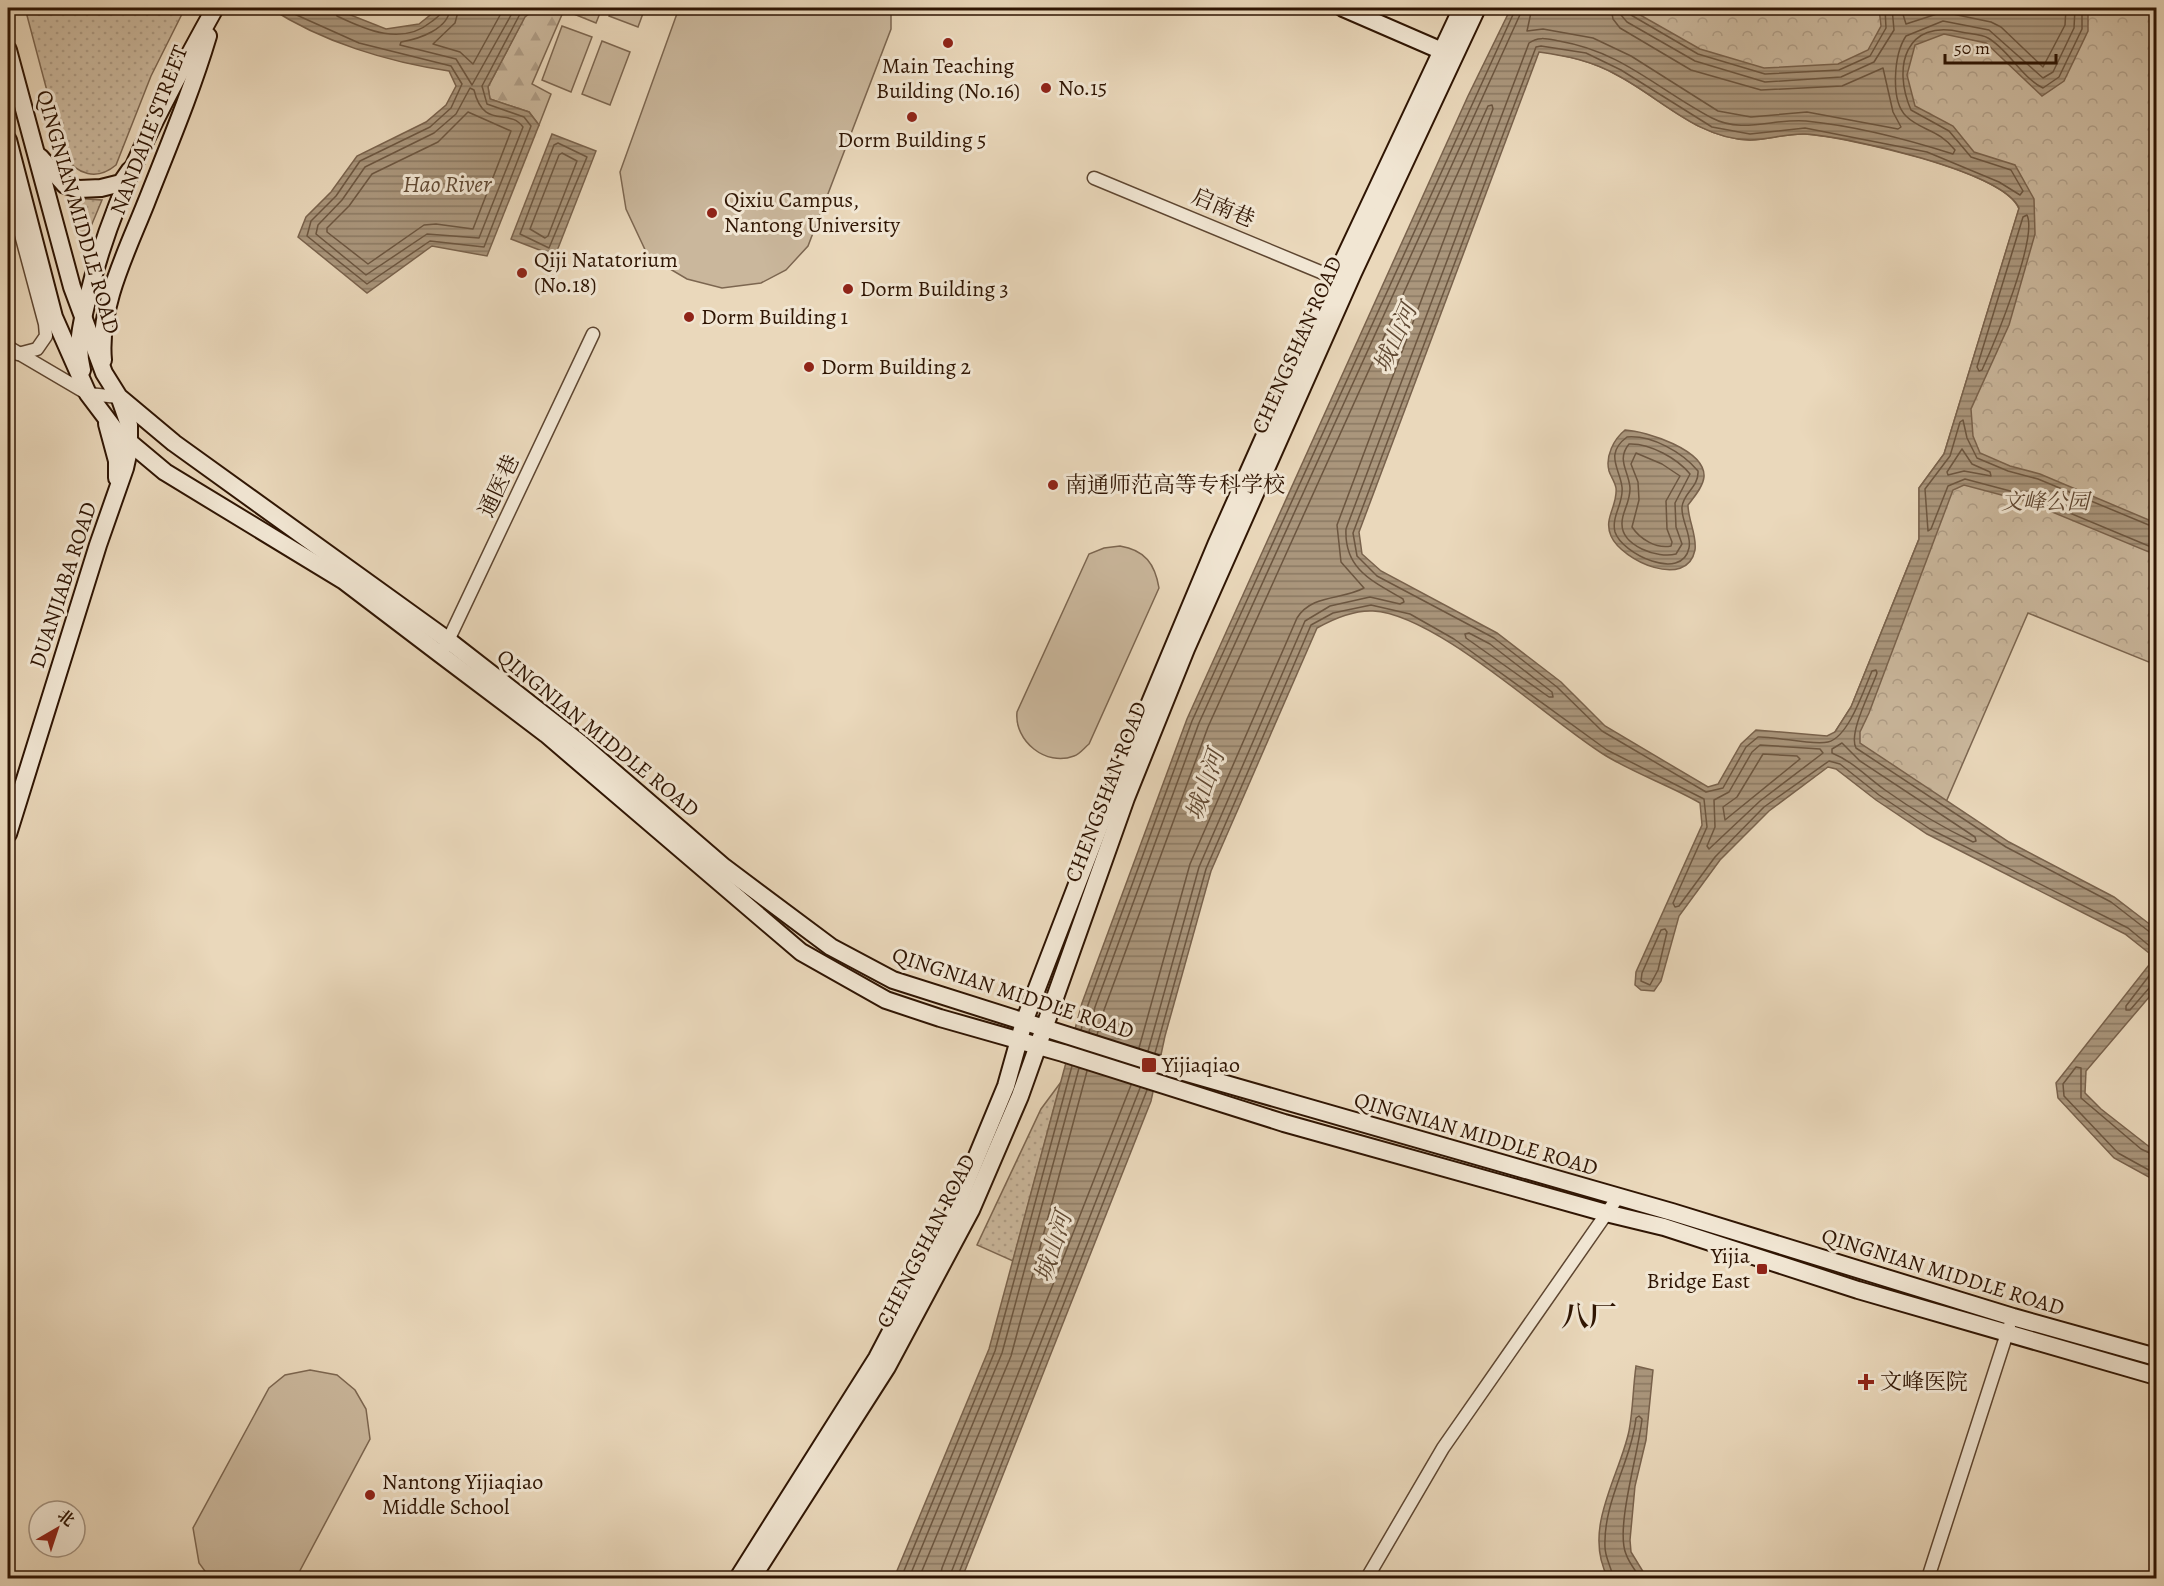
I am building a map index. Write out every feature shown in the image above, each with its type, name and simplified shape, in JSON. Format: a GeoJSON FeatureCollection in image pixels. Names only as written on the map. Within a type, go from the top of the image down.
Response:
{"type":"FeatureCollection","features":[{"type":"Feature","properties":{"kind":"main road","name":"NANDAJIE STREET"},"geometry":{"type":"LineString","coordinates":[[88,394],[80,362],[80,337],[106,234],[172,86],[216,8]]}},
{"type":"Feature","properties":{"kind":"main road","name":"NANDAJIE STREET"},"geometry":{"type":"LineString","coordinates":[[104,373],[104,328],[121,266],[193,83],[216,8]]}},
{"type":"Feature","properties":{"kind":"main road"},"geometry":{"type":"LineString","coordinates":[[1343,8],[1447,53]]}},
{"type":"Feature","properties":{"kind":"main road","name":"CHENGSHAN ROAD"},"geometry":{"type":"LineString","coordinates":[[752,1578],[887,1367],[949,1252],[996,1153],[1037,1047],[1126,798],[1186,650],[1447,53],[1462,8]]}},
{"type":"Feature","properties":{"kind":"main road","name":"CHENGSHAN ROAD"},"geometry":{"type":"LineString","coordinates":[[738,1578],[877,1358],[944,1229],[982,1148],[1006,1086],[1024,1022],[1118,780],[1221,534],[1335,278],[1447,53],[1477,8]]}},
{"type":"Feature","properties":{"kind":"main road","name":"QINGNIAN MIDDLE ROAD"},"geometry":{"type":"LineString","coordinates":[[8,51],[83,320],[104,373],[119,397],[174,443],[444,648],[801,952],[886,1000],[1284,1123],[1606,1213],[1664,1227],[1835,1283],[2157,1357]]}},
{"type":"Feature","properties":{"kind":"main road","name":"QINGNIAN MIDDLE ROAD"},"geometry":{"type":"LineString","coordinates":[[8,140],[54,317],[88,394],[105,421],[165,472],[344,581],[580,743],[724,867],[831,947],[892,980],[1170,1068],[1618,1197],[2010,1325],[2157,1376]]}},
{"type":"Feature","properties":{"kind":"main road"},"geometry":{"type":"LineString","coordinates":[[36,152],[65,185],[79,189],[101,188],[120,183],[141,155]]}},
{"type":"Feature","properties":{"kind":"main road","name":"DUANJIABA ROAD"},"geometry":{"type":"LineString","coordinates":[[8,834],[129,450],[129,425],[119,397]]}},
{"type":"Feature","properties":{"kind":"main road","name":"DUANJIABA ROAD"},"geometry":{"type":"LineString","coordinates":[[105,421],[117,461],[118,488]]}},
{"type":"Feature","properties":{"kind":"street","name":"启南巷"},"geometry":{"type":"LineString","coordinates":[[1094,178],[1335,278]]}},
{"type":"Feature","properties":{"kind":"street"},"geometry":{"type":"LineString","coordinates":[[8,186],[45,324],[46,336],[37,349],[13,351]]}},
{"type":"Feature","properties":{"kind":"street","name":"通医巷"},"geometry":{"type":"LineString","coordinates":[[444,648],[593,334]]}},
{"type":"Feature","properties":{"kind":"street"},"geometry":{"type":"LineString","coordinates":[[13,351],[88,394],[119,397]]}},
{"type":"Feature","properties":{"kind":"street"},"geometry":{"type":"LineString","coordinates":[[1367,1578],[1443,1448],[1618,1197]]}},
{"type":"Feature","properties":{"kind":"street"},"geometry":{"type":"LineString","coordinates":[[1928,1578],[2010,1325]]}},
{"type":"Feature","properties":{"kind":"green space"},"geometry":{"type":"Polygon","coordinates":[[[25,8],[185,8],[151,76],[116,165],[109,170],[88,174],[75,167],[64,155],[25,8]]]}},
{"type":"Feature","properties":{"kind":"green space"},"geometry":{"type":"Polygon","coordinates":[[[537,8],[602,8],[596,23],[564,10],[532,84],[551,94],[539,125],[529,112],[490,99],[488,87],[525,16],[537,8]]]}},
{"type":"Feature","properties":{"kind":"green space"},"geometry":{"type":"Polygon","coordinates":[[[612,8],[645,8],[638,27],[609,16],[612,8]]]}},
{"type":"Feature","properties":{"kind":"green space"},"geometry":{"type":"Polygon","coordinates":[[[679,8],[891,8],[891,29],[808,246],[786,270],[761,283],[722,288],[687,279],[648,256],[626,209],[620,172],[679,8]]]}},
{"type":"Feature","properties":{"kind":"green space","name":"文峰公园"},"geometry":{"type":"Polygon","coordinates":[[[1556,8],[2156,8],[2156,665],[2028,613],[1946,802],[1860,744],[1835,732],[1851,707],[1919,539],[1919,488],[1944,454],[2019,209],[2007,195],[1985,182],[1956,169],[1887,149],[1805,134],[1750,140],[1713,133],[1681,116],[1608,70],[1580,60],[1539,51],[1556,8]]]}},
{"type":"Feature","properties":{"kind":"green space"},"geometry":{"type":"Polygon","coordinates":[[[562,26],[592,37],[571,92],[542,80],[562,26]]]}},
{"type":"Feature","properties":{"kind":"green space"},"geometry":{"type":"Polygon","coordinates":[[[602,41],[630,52],[610,105],[582,94],[602,41]]]}},
{"type":"Feature","properties":{"kind":"green space"},"geometry":{"type":"Polygon","coordinates":[[[71,198],[102,200],[84,243],[69,200],[71,198]]]}},
{"type":"Feature","properties":{"kind":"green space"},"geometry":{"type":"Polygon","coordinates":[[[1120,546],[1136,551],[1147,560],[1155,572],[1159,588],[1089,744],[1076,755],[1053,758],[1043,755],[1026,742],[1017,723],[1017,712],[1089,554],[1104,548],[1120,546]]]}},
{"type":"Feature","properties":{"kind":"green space"},"geometry":{"type":"Polygon","coordinates":[[[1061,1082],[1013,1261],[977,1245],[1041,1109],[1061,1082]]]}},
{"type":"Feature","properties":{"kind":"green space"},"geometry":{"type":"Polygon","coordinates":[[[310,1370],[337,1375],[355,1390],[366,1409],[370,1439],[296,1578],[210,1578],[199,1563],[193,1528],[269,1388],[285,1375],[310,1370]]]}},
{"type":"Feature","properties":{"kind":"water","name":"Hao River"},"geometry":{"type":"Polygon","coordinates":[[[270,8],[333,8],[386,29],[419,24],[439,8],[537,8],[525,17],[488,87],[490,99],[529,112],[539,125],[487,256],[432,246],[367,293],[298,237],[306,217],[331,192],[357,156],[426,122],[446,105],[456,86],[449,71],[379,56],[333,41],[270,8]]]}},
{"type":"Feature","properties":{"kind":"water","name":"城山河"},"geometry":{"type":"Polygon","coordinates":[[[1511,8],[1628,8],[1700,49],[1764,68],[1838,64],[1868,50],[1881,26],[1879,8],[2088,8],[2088,31],[2064,81],[2042,96],[1986,43],[1944,34],[1915,45],[1907,75],[1915,106],[1953,126],[1974,152],[2015,165],[2034,199],[2035,234],[2009,325],[1971,409],[1973,436],[1980,453],[2010,466],[2040,474],[2156,523],[2156,555],[2028,502],[1964,485],[1953,490],[1860,732],[1860,743],[2009,842],[2114,897],[2156,929],[2156,989],[2086,1071],[2085,1093],[2101,1109],[2156,1152],[2156,1181],[2114,1158],[2058,1098],[2056,1083],[2149,965],[2149,953],[2125,934],[1927,834],[1876,800],[1836,769],[1828,767],[1769,811],[1720,860],[1679,916],[1661,981],[1654,991],[1641,990],[1635,985],[1636,972],[1702,825],[1700,803],[1603,754],[1459,648],[1428,630],[1399,617],[1373,611],[1344,616],[1317,628],[1211,871],[1165,1036],[1151,1101],[962,1578],[894,1578],[989,1349],[1082,1003],[1187,719],[1468,96],[1511,8]],[[1539,52],[1359,532],[1362,554],[1381,571],[1497,633],[1561,682],[1605,726],[1708,787],[1718,784],[1741,744],[1756,730],[1827,736],[1835,732],[1851,707],[1919,539],[1919,488],[1944,454],[2019,208],[2007,194],[1985,181],[1955,169],[1887,149],[1805,134],[1750,140],[1713,133],[1680,116],[1608,70],[1580,60],[1539,52]]]}},
{"type":"Feature","properties":{"kind":"water"},"geometry":{"type":"Polygon","coordinates":[[[552,134],[596,151],[555,256],[511,239],[552,134]]]}},
{"type":"Feature","properties":{"kind":"water"},"geometry":{"type":"Polygon","coordinates":[[[1625,430],[1660,438],[1673,444],[1695,458],[1702,467],[1704,477],[1702,484],[1688,505],[1695,550],[1690,562],[1680,568],[1668,570],[1640,562],[1617,545],[1611,536],[1609,523],[1616,488],[1609,471],[1608,460],[1614,443],[1625,430]]]}},
{"type":"Feature","properties":{"kind":"water"},"geometry":{"type":"Polygon","coordinates":[[[1636,1366],[1653,1370],[1646,1440],[1635,1486],[1630,1540],[1631,1552],[1647,1578],[1608,1578],[1601,1560],[1599,1541],[1601,1522],[1629,1431],[1636,1366]]]}},
{"type":"Feature","properties":{"kind":"place","name":"Main Teaching Building (No.16)"},"geometry":{"type":"Point","coordinates":[948,43]}},
{"type":"Feature","properties":{"kind":"place","name":"No.15"},"geometry":{"type":"Point","coordinates":[1046,88]}},
{"type":"Feature","properties":{"kind":"place","name":"Dorm Building 5"},"geometry":{"type":"Point","coordinates":[912,117]}},
{"type":"Feature","properties":{"kind":"place","name":"Qixiu Campus, Nantong University"},"geometry":{"type":"Point","coordinates":[712,213]}},
{"type":"Feature","properties":{"kind":"place","name":"Qiji Natatorium (No.18)"},"geometry":{"type":"Point","coordinates":[522,273]}},
{"type":"Feature","properties":{"kind":"place","name":"Dorm Building 3"},"geometry":{"type":"Point","coordinates":[848,289]}},
{"type":"Feature","properties":{"kind":"place","name":"Dorm Building 1"},"geometry":{"type":"Point","coordinates":[689,317]}},
{"type":"Feature","properties":{"kind":"place","name":"Dorm Building 2"},"geometry":{"type":"Point","coordinates":[809,367]}},
{"type":"Feature","properties":{"kind":"place","name":"南通师范高等专科学校"},"geometry":{"type":"Point","coordinates":[1053,485]}},
{"type":"Feature","properties":{"kind":"place","name":"Yijiaqiao"},"geometry":{"type":"Point","coordinates":[1149,1065]}},
{"type":"Feature","properties":{"kind":"place","name":"Yijia Bridge East"},"geometry":{"type":"Point","coordinates":[1762,1269]}},
{"type":"Feature","properties":{"kind":"place","name":"文峰医院"},"geometry":{"type":"Point","coordinates":[1866,1382]}},
{"type":"Feature","properties":{"kind":"place","name":"Nantong Yijiaqiao Middle School"},"geometry":{"type":"Point","coordinates":[370,1495]}},
{"type":"Feature","properties":{"kind":"district","name":"八厂"},"geometry":{"type":"Point","coordinates":[1589,1317]}}]}
